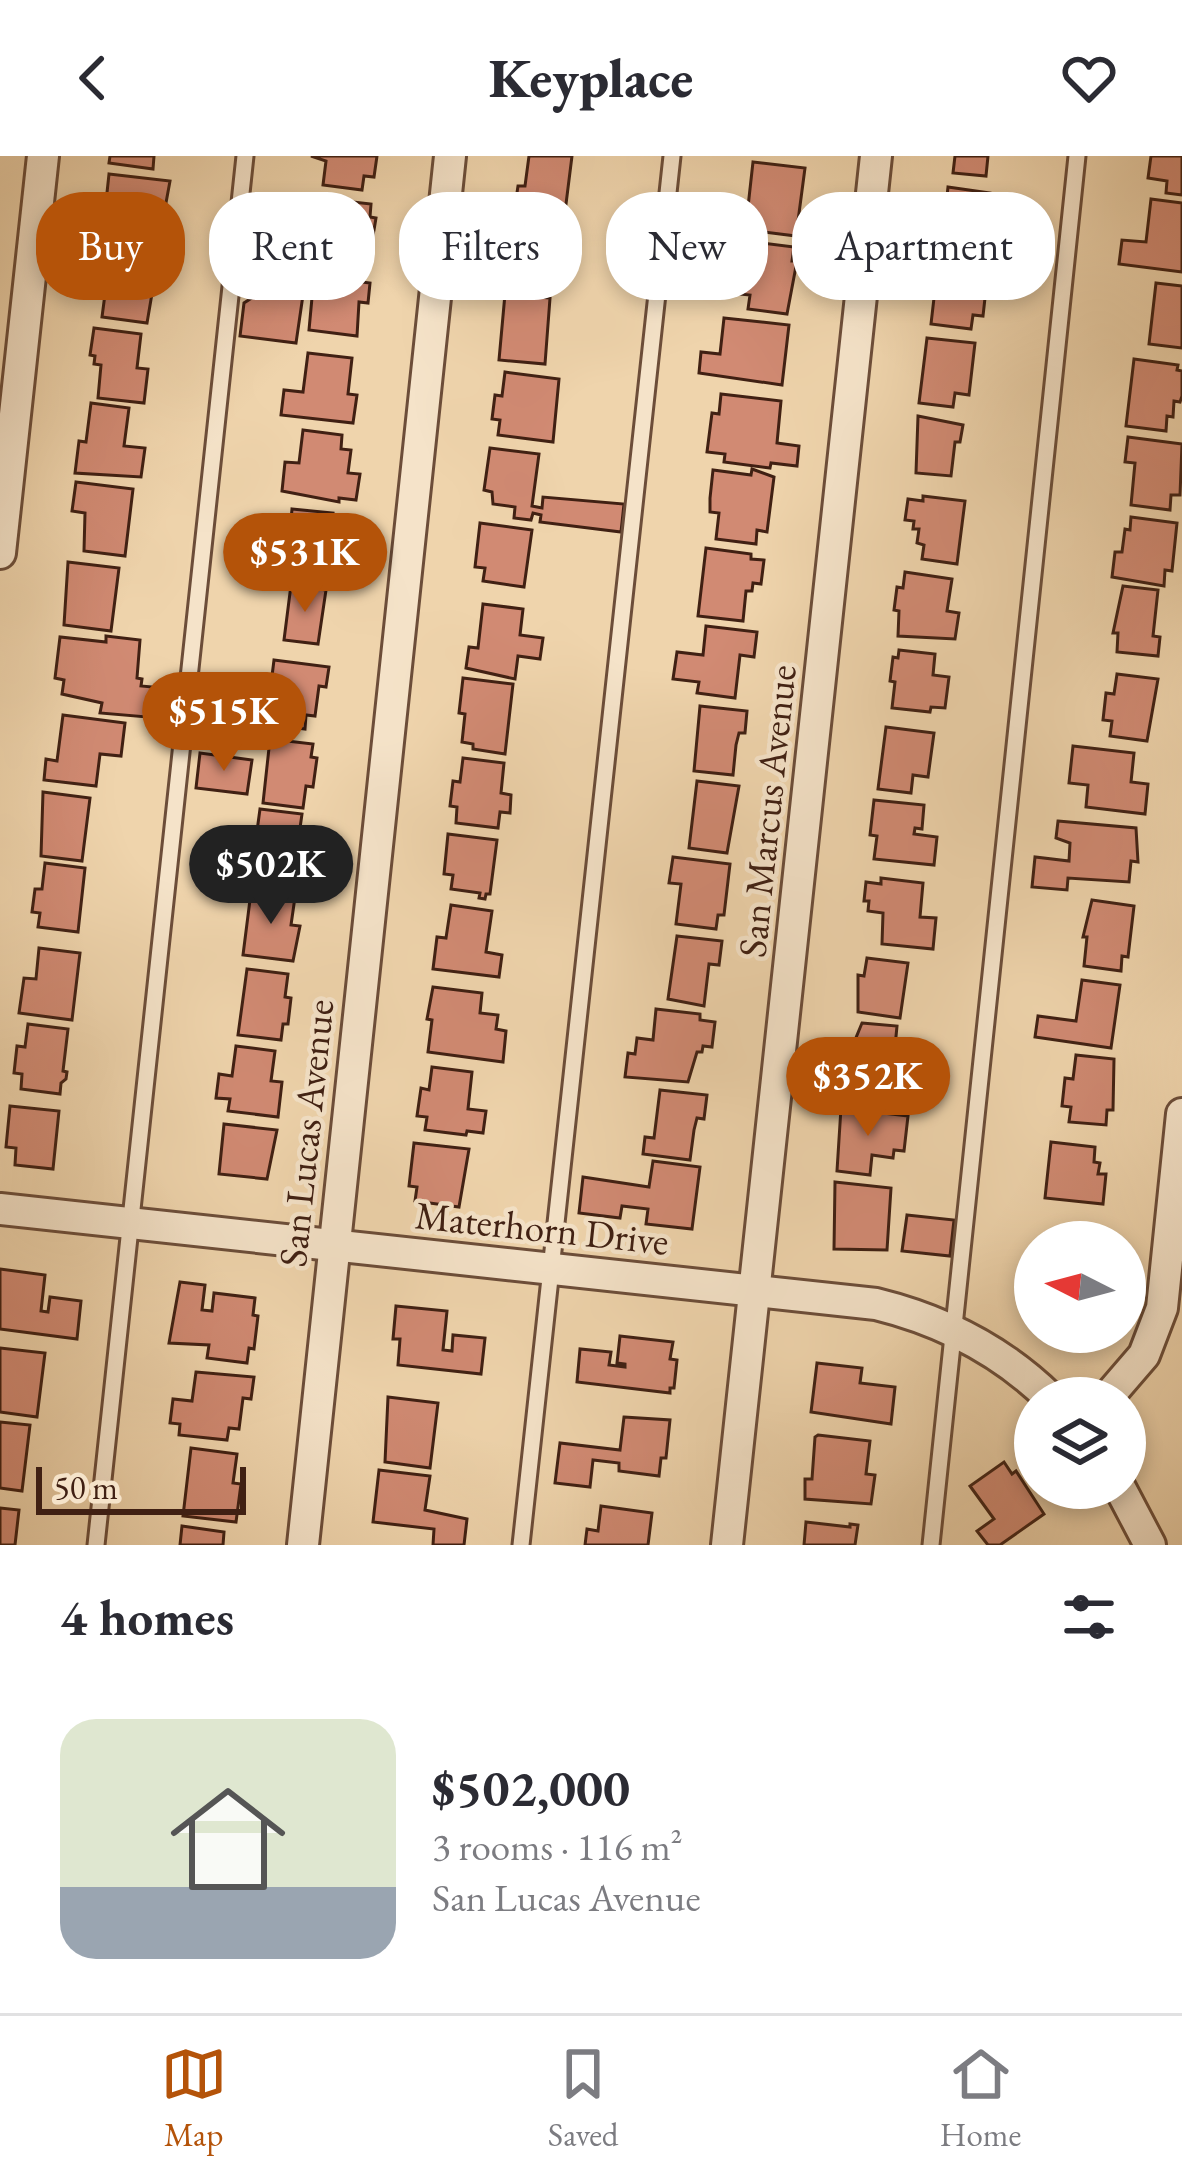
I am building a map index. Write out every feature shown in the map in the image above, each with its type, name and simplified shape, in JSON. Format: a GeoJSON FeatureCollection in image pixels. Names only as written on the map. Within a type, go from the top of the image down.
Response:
{"type":"FeatureCollection","features":[{"type":"Feature","properties":{"kind":"street"},"geometry":{"type":"LineString","coordinates":[[0,553],[43,156]]}},
{"type":"Feature","properties":{"kind":"street","name":"San Lucas Avenue"},"geometry":{"type":"LineString","coordinates":[[303,1545],[450,156]]}},
{"type":"Feature","properties":{"kind":"street","name":"San Marcus Avenue"},"geometry":{"type":"LineString","coordinates":[[727,1545],[876,156]]}},
{"type":"Feature","properties":{"kind":"street"},"geometry":{"type":"LineString","coordinates":[[1125,1377],[1144,1355],[1162,1308],[1182,1114]]}},
{"type":"Feature","properties":{"kind":"street","name":"Materhorn Drive"},"geometry":{"type":"LineString","coordinates":[[0,1209],[876,1304],[954,1330],[1025,1377]]}},
{"type":"Feature","properties":{"kind":"street"},"geometry":{"type":"LineString","coordinates":[[1131,1509],[1150,1545]]}},
{"type":"Feature","properties":{"kind":"lane"},"geometry":{"type":"LineString","coordinates":[[96,1545],[244,156]]}},
{"type":"Feature","properties":{"kind":"lane"},"geometry":{"type":"LineString","coordinates":[[521,1545],[672,156]]}},
{"type":"Feature","properties":{"kind":"lane"},"geometry":{"type":"LineString","coordinates":[[931,1545],[1077,156]]}},
{"type":"Feature","properties":{"kind":"building"},"geometry":{"type":"Polygon","coordinates":[[[110,156],[154,156],[153,169],[109,163],[110,156]]]}},
{"type":"Feature","properties":{"kind":"building"},"geometry":{"type":"Polygon","coordinates":[[[311,156],[377,156],[374,177],[364,176],[362,190],[323,185],[326,161],[311,156]]]}},
{"type":"Feature","properties":{"kind":"building"},"geometry":{"type":"Polygon","coordinates":[[[529,156],[572,156],[568,192],[517,192],[518,186],[525,186],[529,156]]]}},
{"type":"Feature","properties":{"kind":"building"},"geometry":{"type":"Polygon","coordinates":[[[955,156],[988,156],[986,176],[953,173],[955,156]]]}},
{"type":"Feature","properties":{"kind":"building"},"geometry":{"type":"Polygon","coordinates":[[[1151,156],[1182,156],[1182,195],[1166,193],[1167,181],[1148,178],[1151,156]]]}},
{"type":"Feature","properties":{"kind":"building"},"geometry":{"type":"Polygon","coordinates":[[[753,162],[805,168],[802,192],[792,192],[792,235],[768,232],[768,192],[750,192],[753,162]]]}},
{"type":"Feature","properties":{"kind":"building"},"geometry":{"type":"Polygon","coordinates":[[[109,174],[170,181],[168,192],[107,192],[109,174]]]}},
{"type":"Feature","properties":{"kind":"building"},"geometry":{"type":"Polygon","coordinates":[[[1151,199],[1182,203],[1182,272],[1119,264],[1122,240],[1146,242],[1151,199]]]}},
{"type":"Feature","properties":{"kind":"building"},"geometry":{"type":"Polygon","coordinates":[[[768,244],[792,247],[787,314],[748,309],[749,300],[768,300],[768,244]]]}},
{"type":"Feature","properties":{"kind":"building"},"geometry":{"type":"Polygon","coordinates":[[[1156,283],[1182,286],[1182,348],[1149,344],[1156,283]]]}},
{"type":"Feature","properties":{"kind":"building"},"geometry":{"type":"Polygon","coordinates":[[[104,300],[151,300],[147,323],[102,317],[104,300]]]}},
{"type":"Feature","properties":{"kind":"building"},"geometry":{"type":"Polygon","coordinates":[[[302,300],[296,343],[240,336],[244,303],[302,300]]]}},
{"type":"Feature","properties":{"kind":"building"},"geometry":{"type":"Polygon","coordinates":[[[312,300],[368,300],[359,302],[357,336],[309,330],[312,300]]]}},
{"type":"Feature","properties":{"kind":"building"},"geometry":{"type":"Polygon","coordinates":[[[504,300],[550,300],[545,364],[499,360],[504,300]]]}},
{"type":"Feature","properties":{"kind":"building"},"geometry":{"type":"Polygon","coordinates":[[[934,300],[985,300],[983,316],[973,315],[971,329],[931,324],[934,300]]]}},
{"type":"Feature","properties":{"kind":"building"},"geometry":{"type":"Polygon","coordinates":[[[724,318],[789,325],[782,385],[699,373],[701,352],[720,354],[724,318]]]}},
{"type":"Feature","properties":{"kind":"building"},"geometry":{"type":"Polygon","coordinates":[[[94,328],[141,334],[137,368],[148,369],[144,403],[98,398],[101,365],[94,364],[95,356],[90,355],[94,328]]]}},
{"type":"Feature","properties":{"kind":"building"},"geometry":{"type":"Polygon","coordinates":[[[927,338],[975,343],[969,395],[955,393],[953,407],[919,403],[927,338]]]}},
{"type":"Feature","properties":{"kind":"building"},"geometry":{"type":"Polygon","coordinates":[[[308,353],[352,358],[348,394],[357,395],[353,423],[281,415],[284,390],[303,392],[308,353]]]}},
{"type":"Feature","properties":{"kind":"building"},"geometry":{"type":"Polygon","coordinates":[[[1134,359],[1178,365],[1177,370],[1182,371],[1182,396],[1180,402],[1174,401],[1173,417],[1167,416],[1166,431],[1126,426],[1134,359]]]}},
{"type":"Feature","properties":{"kind":"building"},"geometry":{"type":"Polygon","coordinates":[[[505,372],[559,379],[553,442],[498,435],[500,420],[492,419],[505,372]]]}},
{"type":"Feature","properties":{"kind":"building"},"geometry":{"type":"Polygon","coordinates":[[[721,394],[781,401],[777,443],[799,446],[797,466],[724,462],[725,454],[707,452],[712,413],[719,414],[721,394]]]}},
{"type":"Feature","properties":{"kind":"building"},"geometry":{"type":"Polygon","coordinates":[[[91,403],[129,408],[124,446],[145,448],[141,477],[75,473],[79,441],[86,442],[91,403]]]}},
{"type":"Feature","properties":{"kind":"building"},"geometry":{"type":"Polygon","coordinates":[[[918,416],[963,425],[960,442],[955,442],[951,476],[916,473],[918,416]]]}},
{"type":"Feature","properties":{"kind":"building"},"geometry":{"type":"Polygon","coordinates":[[[303,430],[342,435],[341,449],[351,450],[348,473],[360,474],[356,500],[339,498],[339,502],[282,491],[285,462],[299,463],[303,430]]]}},
{"type":"Feature","properties":{"kind":"building"},"geometry":{"type":"Polygon","coordinates":[[[1128,437],[1182,444],[1180,495],[1171,495],[1170,510],[1131,505],[1135,463],[1125,462],[1128,437]]]}},
{"type":"Feature","properties":{"kind":"building"},"geometry":{"type":"Polygon","coordinates":[[[490,448],[539,454],[532,506],[542,508],[543,497],[624,504],[621,532],[540,522],[541,515],[533,513],[531,520],[514,518],[515,507],[493,504],[492,492],[484,490],[490,448]]]}},
{"type":"Feature","properties":{"kind":"building"},"geometry":{"type":"Polygon","coordinates":[[[752,469],[774,477],[767,532],[757,530],[756,544],[716,539],[719,513],[710,512],[713,470],[751,475],[752,469]]]}},
{"type":"Feature","properties":{"kind":"building"},"geometry":{"type":"Polygon","coordinates":[[[76,482],[133,489],[125,556],[84,551],[85,513],[72,511],[76,482]]]}},
{"type":"Feature","properties":{"kind":"building"},"geometry":{"type":"Polygon","coordinates":[[[923,496],[965,501],[957,564],[922,559],[919,529],[913,529],[914,521],[905,520],[908,499],[923,501],[923,496]]]}},
{"type":"Feature","properties":{"kind":"building"},"geometry":{"type":"Polygon","coordinates":[[[292,509],[333,513],[327,574],[270,569],[274,531],[290,531],[292,509]]]}},
{"type":"Feature","properties":{"kind":"building"},"geometry":{"type":"Polygon","coordinates":[[[1131,517],[1177,523],[1172,571],[1165,570],[1164,586],[1112,577],[1115,552],[1122,552],[1131,517]]]}},
{"type":"Feature","properties":{"kind":"building"},"geometry":{"type":"Polygon","coordinates":[[[480,523],[532,530],[524,587],[483,581],[485,568],[475,567],[480,523]]]}},
{"type":"Feature","properties":{"kind":"building"},"geometry":{"type":"Polygon","coordinates":[[[706,548],[764,560],[761,584],[753,583],[752,591],[746,591],[743,621],[698,616],[706,548]]]}},
{"type":"Feature","properties":{"kind":"building"},"geometry":{"type":"Polygon","coordinates":[[[68,562],[119,568],[111,631],[64,625],[68,562]]]}},
{"type":"Feature","properties":{"kind":"building"},"geometry":{"type":"Polygon","coordinates":[[[905,572],[952,579],[947,611],[959,613],[955,639],[898,636],[899,611],[894,610],[905,572]]]}},
{"type":"Feature","properties":{"kind":"building"},"geometry":{"type":"Polygon","coordinates":[[[291,585],[326,590],[318,644],[284,640],[291,585]]]}},
{"type":"Feature","properties":{"kind":"building"},"geometry":{"type":"Polygon","coordinates":[[[1123,586],[1158,590],[1153,636],[1160,637],[1158,656],[1117,652],[1118,633],[1113,633],[1123,586]]]}},
{"type":"Feature","properties":{"kind":"building"},"geometry":{"type":"Polygon","coordinates":[[[483,604],[523,609],[520,635],[543,638],[540,659],[518,656],[515,679],[466,668],[469,647],[478,648],[483,604]]]}},
{"type":"Feature","properties":{"kind":"building"},"geometry":{"type":"Polygon","coordinates":[[[706,626],[757,632],[754,657],[740,655],[735,698],[697,693],[699,682],[673,679],[677,652],[703,655],[706,626]]]}},
{"type":"Feature","properties":{"kind":"building"},"geometry":{"type":"Polygon","coordinates":[[[106,636],[140,640],[137,678],[142,679],[141,686],[174,689],[170,719],[100,713],[102,703],[62,694],[64,680],[55,678],[60,637],[106,642],[106,636]]]}},
{"type":"Feature","properties":{"kind":"building"},"geometry":{"type":"Polygon","coordinates":[[[899,650],[935,654],[933,675],[949,677],[945,708],[931,707],[930,712],[892,708],[895,682],[890,681],[893,657],[898,658],[899,650]]]}},
{"type":"Feature","properties":{"kind":"building"},"geometry":{"type":"Polygon","coordinates":[[[274,660],[329,667],[326,687],[319,686],[315,716],[306,715],[305,729],[266,724],[274,660]]]}},
{"type":"Feature","properties":{"kind":"building"},"geometry":{"type":"Polygon","coordinates":[[[1117,674],[1158,679],[1147,741],[1110,736],[1112,721],[1103,720],[1106,693],[1114,694],[1117,674]]]}},
{"type":"Feature","properties":{"kind":"building"},"geometry":{"type":"Polygon","coordinates":[[[463,678],[513,684],[505,754],[473,749],[473,744],[462,742],[463,678]]]}},
{"type":"Feature","properties":{"kind":"building"},"geometry":{"type":"Polygon","coordinates":[[[700,706],[747,711],[733,775],[694,771],[700,706]]]}},
{"type":"Feature","properties":{"kind":"building"},"geometry":{"type":"Polygon","coordinates":[[[63,715],[125,723],[121,756],[100,754],[96,786],[44,780],[46,759],[57,761],[63,715]]]}},
{"type":"Feature","properties":{"kind":"building"},"geometry":{"type":"Polygon","coordinates":[[[886,727],[934,733],[928,777],[913,775],[911,793],[878,789],[886,727]]]}},
{"type":"Feature","properties":{"kind":"building"},"geometry":{"type":"Polygon","coordinates":[[[270,739],[313,744],[311,757],[317,758],[313,787],[306,786],[303,808],[263,803],[270,739]]]}},
{"type":"Feature","properties":{"kind":"building"},"geometry":{"type":"Polygon","coordinates":[[[1073,746],[1134,753],[1131,782],[1148,784],[1145,814],[1086,807],[1088,785],[1069,783],[1073,746]]]}},
{"type":"Feature","properties":{"kind":"building"},"geometry":{"type":"Polygon","coordinates":[[[200,753],[252,760],[247,794],[196,788],[200,753]]]}},
{"type":"Feature","properties":{"kind":"building"},"geometry":{"type":"Polygon","coordinates":[[[463,758],[504,763],[501,793],[511,795],[510,813],[500,812],[498,828],[456,823],[457,807],[450,806],[453,781],[460,782],[463,758]]]}},
{"type":"Feature","properties":{"kind":"building"},"geometry":{"type":"Polygon","coordinates":[[[697,781],[739,786],[727,853],[689,848],[697,781]]]}},
{"type":"Feature","properties":{"kind":"building"},"geometry":{"type":"Polygon","coordinates":[[[43,792],[90,798],[82,861],[41,856],[43,792]]]}},
{"type":"Feature","properties":{"kind":"building"},"geometry":{"type":"Polygon","coordinates":[[[874,800],[924,805],[922,829],[915,828],[914,834],[937,837],[934,865],[874,859],[877,836],[870,835],[874,800]]]}},
{"type":"Feature","properties":{"kind":"building"},"geometry":{"type":"Polygon","coordinates":[[[260,809],[302,814],[298,842],[308,843],[303,878],[251,871],[252,862],[236,860],[240,829],[257,831],[260,809]]]}},
{"type":"Feature","properties":{"kind":"building"},"geometry":{"type":"Polygon","coordinates":[[[1058,821],[1136,828],[1138,862],[1131,861],[1129,882],[1068,878],[1067,890],[1032,887],[1035,857],[1069,861],[1070,843],[1056,838],[1058,821]]]}},
{"type":"Feature","properties":{"kind":"building"},"geometry":{"type":"Polygon","coordinates":[[[448,834],[497,840],[490,894],[485,899],[479,898],[480,893],[451,889],[453,875],[444,874],[448,834]]]}},
{"type":"Feature","properties":{"kind":"building"},"geometry":{"type":"Polygon","coordinates":[[[673,857],[730,864],[724,915],[718,915],[716,929],[676,924],[681,884],[669,883],[673,857]]]}},
{"type":"Feature","properties":{"kind":"building"},"geometry":{"type":"Polygon","coordinates":[[[45,863],[85,868],[78,932],[38,927],[40,913],[32,912],[35,889],[42,889],[45,863]]]}},
{"type":"Feature","properties":{"kind":"building"},"geometry":{"type":"Polygon","coordinates":[[[881,878],[923,883],[920,917],[936,918],[933,949],[882,944],[883,913],[868,911],[869,901],[864,901],[866,882],[881,884],[881,878]]]}},
{"type":"Feature","properties":{"kind":"building"},"geometry":{"type":"Polygon","coordinates":[[[251,892],[295,897],[291,925],[300,926],[293,961],[243,955],[251,892]]]}},
{"type":"Feature","properties":{"kind":"building"},"geometry":{"type":"Polygon","coordinates":[[[1092,900],[1134,906],[1128,957],[1122,956],[1121,971],[1084,966],[1087,937],[1083,937],[1092,900]]]}},
{"type":"Feature","properties":{"kind":"building"},"geometry":{"type":"Polygon","coordinates":[[[451,905],[492,911],[486,952],[502,955],[499,977],[433,969],[437,937],[446,938],[451,905]]]}},
{"type":"Feature","properties":{"kind":"building"},"geometry":{"type":"Polygon","coordinates":[[[677,936],[722,941],[719,965],[709,964],[704,1006],[668,999],[677,936]]]}},
{"type":"Feature","properties":{"kind":"building"},"geometry":{"type":"Polygon","coordinates":[[[39,948],[80,953],[72,1020],[19,1013],[24,978],[36,979],[39,948]]]}},
{"type":"Feature","properties":{"kind":"building"},"geometry":{"type":"Polygon","coordinates":[[[867,958],[908,963],[900,1018],[858,1012],[858,975],[864,976],[867,958]]]}},
{"type":"Feature","properties":{"kind":"building"},"geometry":{"type":"Polygon","coordinates":[[[247,969],[288,974],[285,997],[291,998],[281,1040],[238,1035],[247,969]]]}},
{"type":"Feature","properties":{"kind":"building"},"geometry":{"type":"Polygon","coordinates":[[[1082,980],[1120,985],[1111,1048],[1035,1037],[1038,1016],[1076,1021],[1082,980]]]}},
{"type":"Feature","properties":{"kind":"building"},"geometry":{"type":"Polygon","coordinates":[[[433,987],[482,993],[480,1013],[498,1015],[496,1029],[506,1031],[503,1062],[428,1052],[433,987]]]}},
{"type":"Feature","properties":{"kind":"building"},"geometry":{"type":"Polygon","coordinates":[[[656,1009],[700,1014],[700,1020],[715,1022],[712,1047],[703,1046],[697,1052],[688,1082],[625,1077],[628,1053],[635,1054],[637,1038],[653,1040],[656,1009]]]}},
{"type":"Feature","properties":{"kind":"building"},"geometry":{"type":"Polygon","coordinates":[[[862,1023],[897,1026],[890,1099],[849,1095],[848,1039],[855,1040],[862,1023]]]}},
{"type":"Feature","properties":{"kind":"building"},"geometry":{"type":"Polygon","coordinates":[[[28,1024],[68,1029],[63,1071],[67,1072],[60,1094],[21,1089],[22,1074],[14,1073],[17,1046],[25,1047],[28,1024]]]}},
{"type":"Feature","properties":{"kind":"building"},"geometry":{"type":"Polygon","coordinates":[[[236,1046],[275,1051],[271,1081],[282,1082],[278,1117],[228,1111],[230,1099],[216,1098],[219,1074],[232,1076],[236,1046]]]}},
{"type":"Feature","properties":{"kind":"building"},"geometry":{"type":"Polygon","coordinates":[[[1076,1055],[1114,1059],[1113,1110],[1107,1110],[1106,1125],[1069,1122],[1071,1107],[1062,1106],[1065,1078],[1073,1079],[1076,1055]]]}},
{"type":"Feature","properties":{"kind":"building"},"geometry":{"type":"Polygon","coordinates":[[[432,1067],[472,1072],[468,1109],[486,1111],[483,1133],[425,1130],[427,1117],[417,1116],[421,1088],[429,1090],[432,1067]]]}},
{"type":"Feature","properties":{"kind":"building"},"geometry":{"type":"Polygon","coordinates":[[[660,1090],[707,1095],[704,1119],[697,1118],[690,1160],[643,1154],[645,1137],[654,1138],[660,1090]]]}},
{"type":"Feature","properties":{"kind":"building"},"geometry":{"type":"Polygon","coordinates":[[[10,1106],[59,1111],[53,1169],[15,1165],[16,1148],[6,1147],[10,1106]]]}},
{"type":"Feature","properties":{"kind":"building"},"geometry":{"type":"Polygon","coordinates":[[[841,1108],[908,1116],[904,1151],[894,1150],[893,1158],[872,1155],[870,1175],[837,1171],[841,1108]]]}},
{"type":"Feature","properties":{"kind":"building"},"geometry":{"type":"Polygon","coordinates":[[[224,1124],[277,1130],[267,1179],[219,1174],[224,1124]]]}},
{"type":"Feature","properties":{"kind":"building"},"geometry":{"type":"Polygon","coordinates":[[[1051,1142],[1095,1147],[1098,1174],[1106,1174],[1103,1204],[1045,1198],[1051,1142]]]}},
{"type":"Feature","properties":{"kind":"building"},"geometry":{"type":"Polygon","coordinates":[[[414,1143],[469,1149],[459,1207],[415,1201],[417,1187],[409,1186],[414,1143]]]}},
{"type":"Feature","properties":{"kind":"building"},"geometry":{"type":"Polygon","coordinates":[[[653,1161],[700,1167],[692,1229],[646,1224],[648,1209],[622,1206],[620,1218],[579,1213],[583,1177],[649,1187],[653,1161]]]}},
{"type":"Feature","properties":{"kind":"building"},"geometry":{"type":"Polygon","coordinates":[[[835,1182],[891,1188],[887,1250],[834,1249],[835,1182]]]}},
{"type":"Feature","properties":{"kind":"building"},"geometry":{"type":"Polygon","coordinates":[[[907,1215],[954,1220],[950,1256],[902,1251],[907,1215]]]}},
{"type":"Feature","properties":{"kind":"building"},"geometry":{"type":"Polygon","coordinates":[[[0,1269],[45,1275],[41,1311],[48,1312],[50,1297],[81,1301],[77,1339],[0,1329],[0,1269]]]}},
{"type":"Feature","properties":{"kind":"building"},"geometry":{"type":"Polygon","coordinates":[[[180,1282],[205,1285],[202,1310],[212,1311],[214,1293],[255,1298],[254,1349],[249,1348],[247,1363],[207,1358],[209,1345],[169,1343],[180,1282]]]}},
{"type":"Feature","properties":{"kind":"building"},"geometry":{"type":"Polygon","coordinates":[[[396,1306],[447,1311],[443,1350],[452,1351],[453,1335],[485,1338],[481,1374],[398,1365],[400,1339],[393,1339],[396,1306]]]}},
{"type":"Feature","properties":{"kind":"building"},"geometry":{"type":"Polygon","coordinates":[[[620,1336],[673,1342],[670,1359],[677,1360],[670,1393],[577,1382],[580,1349],[611,1352],[609,1365],[625,1367],[617,1363],[620,1336]]]}},
{"type":"Feature","properties":{"kind":"building"},"geometry":{"type":"Polygon","coordinates":[[[0,1348],[45,1353],[37,1417],[0,1412],[0,1348]]]}},
{"type":"Feature","properties":{"kind":"building"},"geometry":{"type":"Polygon","coordinates":[[[817,1363],[862,1368],[860,1383],[895,1387],[891,1424],[811,1412],[817,1363]]]}},
{"type":"Feature","properties":{"kind":"building"},"geometry":{"type":"Polygon","coordinates":[[[196,1372],[254,1377],[251,1399],[243,1398],[239,1429],[229,1428],[227,1440],[179,1435],[180,1424],[170,1423],[173,1399],[192,1401],[196,1372]]]}},
{"type":"Feature","properties":{"kind":"building"},"geometry":{"type":"Polygon","coordinates":[[[388,1397],[438,1403],[430,1468],[385,1462],[388,1397]]]}},
{"type":"Feature","properties":{"kind":"building"},"geometry":{"type":"Polygon","coordinates":[[[624,1417],[670,1420],[659,1476],[619,1471],[619,1463],[593,1460],[590,1487],[555,1483],[560,1443],[620,1450],[624,1417]]]}},
{"type":"Feature","properties":{"kind":"building"},"geometry":{"type":"Polygon","coordinates":[[[0,1422],[30,1425],[22,1491],[0,1488],[0,1422]]]}},
{"type":"Feature","properties":{"kind":"building"},"geometry":{"type":"Polygon","coordinates":[[[818,1435],[870,1441],[866,1474],[875,1475],[871,1504],[805,1499],[805,1479],[812,1479],[818,1435]]]}},
{"type":"Feature","properties":{"kind":"building"},"geometry":{"type":"Polygon","coordinates":[[[191,1448],[237,1454],[233,1483],[241,1484],[236,1522],[183,1516],[191,1448]]]}},
{"type":"Feature","properties":{"kind":"building"},"geometry":{"type":"Polygon","coordinates":[[[1004,1462],[1014,1472],[1014,1509],[1041,1509],[1044,1514],[1000,1545],[988,1545],[977,1531],[994,1519],[970,1486],[1004,1462]]]}},
{"type":"Feature","properties":{"kind":"building"},"geometry":{"type":"Polygon","coordinates":[[[379,1470],[430,1476],[425,1510],[467,1519],[464,1545],[433,1545],[434,1529],[373,1522],[379,1470]]]}},
{"type":"Feature","properties":{"kind":"building"},"geometry":{"type":"Polygon","coordinates":[[[601,1506],[652,1513],[648,1545],[585,1545],[587,1529],[598,1531],[601,1506]]]}},
{"type":"Feature","properties":{"kind":"building"},"geometry":{"type":"Polygon","coordinates":[[[0,1508],[19,1510],[15,1545],[0,1545],[0,1508]]]}},
{"type":"Feature","properties":{"kind":"building"},"geometry":{"type":"Polygon","coordinates":[[[806,1522],[858,1525],[855,1545],[804,1545],[806,1522]]]}},
{"type":"Feature","properties":{"kind":"building"},"geometry":{"type":"Polygon","coordinates":[[[182,1526],[224,1532],[223,1545],[180,1545],[182,1526]]]}}]}
